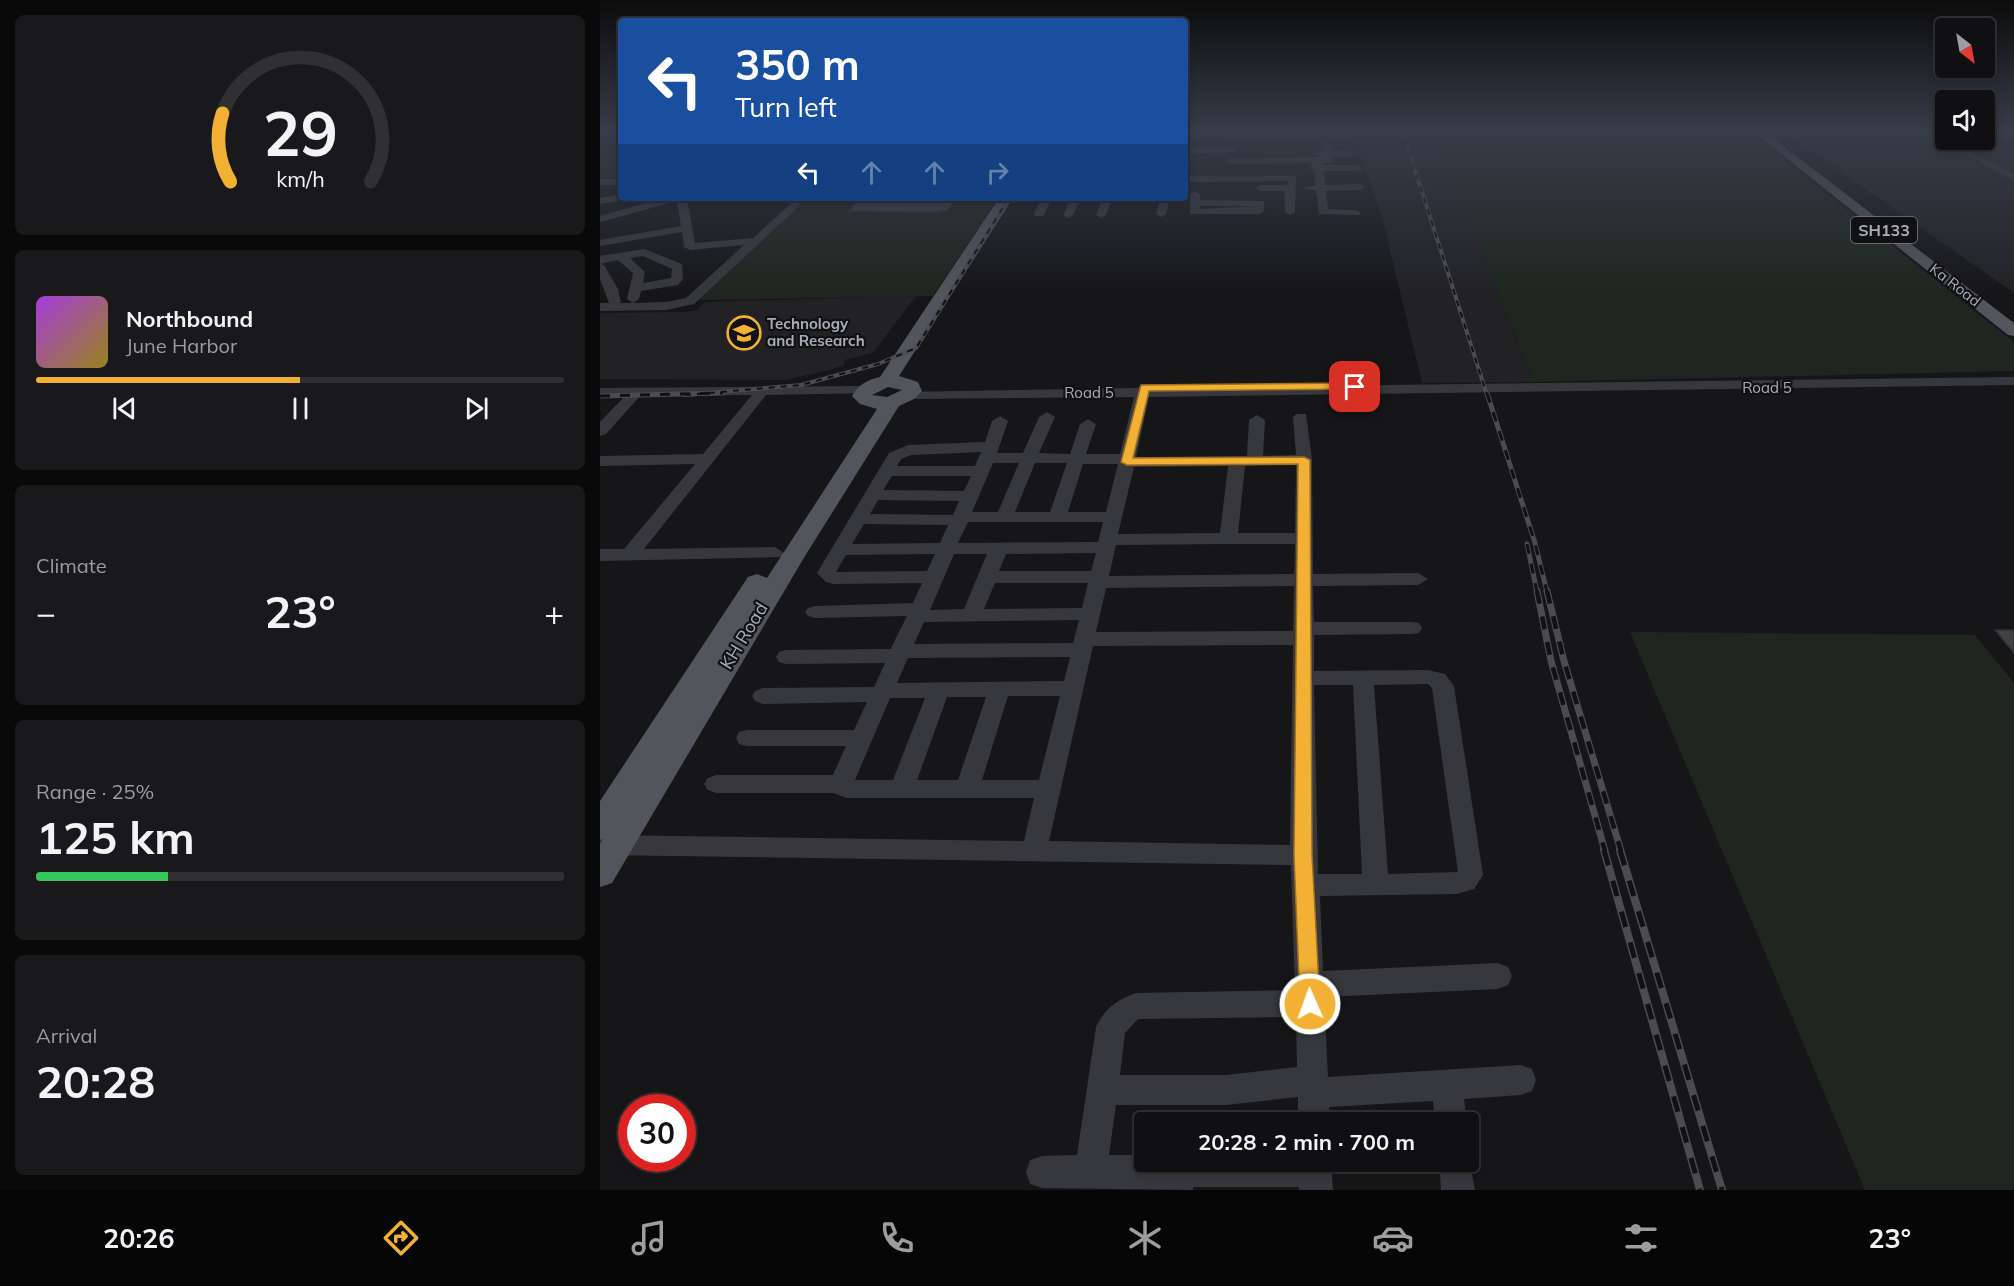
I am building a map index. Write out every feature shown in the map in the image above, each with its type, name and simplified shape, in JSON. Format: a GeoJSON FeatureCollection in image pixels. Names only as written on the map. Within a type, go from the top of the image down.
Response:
{"type":"FeatureCollection","features":[{"type":"Feature","properties":{"kind":"main road","name":"Ka Road"},"geometry":{"type":"LineString","coordinates":[[1832,185],[2014,320]]}},
{"type":"Feature","properties":{"kind":"main road","name":"KH Road"},"geometry":{"type":"LineString","coordinates":[[606,839],[793,556],[888,392],[1004,201]]}},
{"type":"Feature","properties":{"kind":"main road","name":"KH Road"},"geometry":{"type":"LineString","coordinates":[[600,873],[606,839],[775,554],[930,330],[1012,201]]}},
{"type":"Feature","properties":{"kind":"main road","name":"Ka Road"},"geometry":{"type":"LineString","coordinates":[[1912,246],[2014,331]]}},
{"type":"Feature","properties":{"kind":"street"},"geometry":{"type":"LineString","coordinates":[[1192,197],[1204,185]]}},
{"type":"Feature","properties":{"kind":"street"},"geometry":{"type":"LineString","coordinates":[[1192,197],[1260,203],[1260,185]]}},
{"type":"Feature","properties":{"kind":"street"},"geometry":{"type":"LineString","coordinates":[[1290,212],[1292,185]]}},
{"type":"Feature","properties":{"kind":"street"},"geometry":{"type":"LineString","coordinates":[[1299,185],[1321,196],[1364,195],[1321,196]]}},
{"type":"Feature","properties":{"kind":"street"},"geometry":{"type":"LineString","coordinates":[[1322,185],[1324,213],[1356,213]]}},
{"type":"Feature","properties":{"kind":"street"},"geometry":{"type":"LineString","coordinates":[[600,201],[618,198]]}},
{"type":"Feature","properties":{"kind":"street"},"geometry":{"type":"LineString","coordinates":[[600,219],[665,201]]}},
{"type":"Feature","properties":{"kind":"street"},"geometry":{"type":"LineString","coordinates":[[677,201],[689,245],[693,248],[756,241]]}},
{"type":"Feature","properties":{"kind":"street"},"geometry":{"type":"LineString","coordinates":[[600,307],[676,305],[690,301],[800,201]]}},
{"type":"Feature","properties":{"kind":"street"},"geometry":{"type":"LineString","coordinates":[[1038,214],[1045,201]]}},
{"type":"Feature","properties":{"kind":"street"},"geometry":{"type":"LineString","coordinates":[[1068,215],[1075,201]]}},
{"type":"Feature","properties":{"kind":"street"},"geometry":{"type":"LineString","coordinates":[[1101,215],[1107,201]]}},
{"type":"Feature","properties":{"kind":"street"},"geometry":{"type":"LineString","coordinates":[[1161,214],[1164,201]]}},
{"type":"Feature","properties":{"kind":"street"},"geometry":{"type":"LineString","coordinates":[[600,243],[686,228]]}},
{"type":"Feature","properties":{"kind":"street"},"geometry":{"type":"LineString","coordinates":[[600,260],[644,252],[678,267],[677,279],[674,282],[635,288]]}},
{"type":"Feature","properties":{"kind":"street"},"geometry":{"type":"LineString","coordinates":[[619,255],[639,272],[632,307]]}},
{"type":"Feature","properties":{"kind":"street"},"geometry":{"type":"LineString","coordinates":[[600,268],[612,289],[616,307]]}},
{"type":"Feature","properties":{"kind":"street","name":"Road 5"},"geometry":{"type":"LineString","coordinates":[[600,392],[1450,389],[2014,381]]}},
{"type":"Feature","properties":{"kind":"street","name":"Road 5"},"geometry":{"type":"LineString","coordinates":[[1521,388],[2014,386]]}},
{"type":"Feature","properties":{"kind":"street"},"geometry":{"type":"LineString","coordinates":[[1034,851],[1144,390]]}},
{"type":"Feature","properties":{"kind":"street","name":"Road 5"},"geometry":{"type":"LineString","coordinates":[[600,397],[888,392]]}},
{"type":"Feature","properties":{"kind":"street"},"geometry":{"type":"LineString","coordinates":[[629,555],[759,396]]}},
{"type":"Feature","properties":{"kind":"street"},"geometry":{"type":"LineString","coordinates":[[600,431],[633,397]]}},
{"type":"Feature","properties":{"kind":"street"},"geometry":{"type":"LineString","coordinates":[[1004,517],[1047,417]]}},
{"type":"Feature","properties":{"kind":"street"},"geometry":{"type":"LineString","coordinates":[[1301,417],[1304,460],[1303,855],[1313,1099]]}},
{"type":"Feature","properties":{"kind":"street"},"geometry":{"type":"LineString","coordinates":[[1228,539],[1257,420]]}},
{"type":"Feature","properties":{"kind":"street"},"geometry":{"type":"LineString","coordinates":[[841,784],[960,519],[1000,421]]}},
{"type":"Feature","properties":{"kind":"street"},"geometry":{"type":"LineString","coordinates":[[1057,517],[1088,424]]}},
{"type":"Feature","properties":{"kind":"street"},"geometry":{"type":"LineString","coordinates":[[934,577],[833,578],[827,576],[826,570],[896,456],[908,450],[986,459]]}},
{"type":"Feature","properties":{"kind":"street"},"geometry":{"type":"LineString","coordinates":[[600,460],[707,459]]}},
{"type":"Feature","properties":{"kind":"street"},"geometry":{"type":"LineString","coordinates":[[886,471],[986,459],[1304,460]]}},
{"type":"Feature","properties":{"kind":"street"},"geometry":{"type":"LineString","coordinates":[[872,495],[970,496]]}},
{"type":"Feature","properties":{"kind":"street"},"geometry":{"type":"LineString","coordinates":[[857,519],[1114,517]]}},
{"type":"Feature","properties":{"kind":"street"},"geometry":{"type":"LineString","coordinates":[[838,550],[999,548],[1304,538]]}},
{"type":"Feature","properties":{"kind":"street"},"geometry":{"type":"LineString","coordinates":[[972,615],[999,548]]}},
{"type":"Feature","properties":{"kind":"street"},"geometry":{"type":"LineString","coordinates":[[600,555],[775,554]]}},
{"type":"Feature","properties":{"kind":"street"},"geometry":{"type":"LineString","coordinates":[[987,577],[1418,579]]}},
{"type":"Feature","properties":{"kind":"street"},"geometry":{"type":"LineString","coordinates":[[815,612],[972,615],[1091,614]]}},
{"type":"Feature","properties":{"kind":"street"},"geometry":{"type":"LineString","coordinates":[[786,657],[899,654],[1412,628]]}},
{"type":"Feature","properties":{"kind":"street"},"geometry":{"type":"LineString","coordinates":[[1303,678],[1428,677],[1437,679],[1443,686],[1471,872],[1469,879],[1463,883],[1453,884],[1306,885]]}},
{"type":"Feature","properties":{"kind":"street"},"geometry":{"type":"LineString","coordinates":[[1363,678],[1376,885]]}},
{"type":"Feature","properties":{"kind":"street"},"geometry":{"type":"LineString","coordinates":[[763,696],[1073,688]]}},
{"type":"Feature","properties":{"kind":"street"},"geometry":{"type":"LineString","coordinates":[[902,789],[938,691]]}},
{"type":"Feature","properties":{"kind":"street"},"geometry":{"type":"LineString","coordinates":[[968,787],[999,691]]}},
{"type":"Feature","properties":{"kind":"street"},"geometry":{"type":"LineString","coordinates":[[747,738],[861,738]]}},
{"type":"Feature","properties":{"kind":"street"},"geometry":{"type":"LineString","coordinates":[[716,784],[841,784]]}},
{"type":"Feature","properties":{"kind":"street"},"geometry":{"type":"LineString","coordinates":[[841,784],[842,788],[847,789],[968,787],[1049,789]]}},
{"type":"Feature","properties":{"kind":"street"},"geometry":{"type":"LineString","coordinates":[[606,839],[1034,851],[1303,855]]}},
{"type":"Feature","properties":{"kind":"street"},"geometry":{"type":"LineString","coordinates":[[1089,1180],[1112,1027],[1125,1011],[1136,1006],[1310,994],[1498,976]]}},
{"type":"Feature","properties":{"kind":"street"},"geometry":{"type":"LineString","coordinates":[[1103,1090],[1226,1090],[1313,1099],[1521,1080]]}},
{"type":"Feature","properties":{"kind":"street"},"geometry":{"type":"LineString","coordinates":[[1447,1085],[1450,1112]]}},
{"type":"Feature","properties":{"kind":"street"},"geometry":{"type":"LineString","coordinates":[[1042,1172],[1089,1180],[1176,1181],[1316,1174]]}},
{"type":"Feature","properties":{"kind":"street"},"geometry":{"type":"LineString","coordinates":[[1456,1172],[1458,1190]]}},
{"type":"Feature","properties":{"kind":"shaded area"},"geometry":{"type":"Polygon","coordinates":[[[1371,185],[1455,185],[1533,382],[1422,383],[1382,217],[1371,185]]]}},
{"type":"Feature","properties":{"kind":"shaded area"},"geometry":{"type":"Polygon","coordinates":[[[1455,185],[1815,185],[2014,342],[2014,371],[1533,382],[1455,185]]]}},
{"type":"Feature","properties":{"kind":"shaded area"},"geometry":{"type":"Polygon","coordinates":[[[1859,185],[2014,185],[2014,293],[1859,185]]]}},
{"type":"Feature","properties":{"kind":"shaded area"},"geometry":{"type":"Polygon","coordinates":[[[805,201],[996,201],[933,296],[698,300],[805,201]]]}},
{"type":"Feature","properties":{"kind":"shaded area","name":"Technology and Research"},"geometry":{"type":"Polygon","coordinates":[[[916,296],[873,353],[844,360],[845,365],[825,371],[784,380],[600,379],[600,313],[685,312],[698,310],[704,302],[916,296]]]}},
{"type":"Feature","properties":{"kind":"shaded area"},"geometry":{"type":"Polygon","coordinates":[[[1630,632],[1975,635],[2014,683],[2014,1190],[1865,1190],[1630,632]]]}},
{"type":"Feature","properties":{"kind":"building"},"geometry":{"type":"Polygon","coordinates":[[[858,201],[955,201],[948,210],[934,212],[849,211],[858,201]]]}},
{"type":"Feature","properties":{"kind":"building"},"geometry":{"type":"Polygon","coordinates":[[[1995,630],[2014,630],[2014,653],[1995,630]]]}},
{"type":"Feature","properties":{"kind":"railway"},"geometry":{"type":"LineString","coordinates":[[1420,185],[1487,395]]}},
{"type":"Feature","properties":{"kind":"railway"},"geometry":{"type":"LineString","coordinates":[[702,394],[801,385],[878,364],[916,348],[1007,201]]}},
{"type":"Feature","properties":{"kind":"railway"},"geometry":{"type":"LineString","coordinates":[[702,394],[723,393]]}},
{"type":"Feature","properties":{"kind":"railway"},"geometry":{"type":"LineString","coordinates":[[1487,393],[1535,543],[1547,592]]}},
{"type":"Feature","properties":{"kind":"railway"},"geometry":{"type":"LineString","coordinates":[[600,396],[702,394]]}},
{"type":"Feature","properties":{"kind":"railway"},"geometry":{"type":"LineString","coordinates":[[685,395],[702,394]]}},
{"type":"Feature","properties":{"kind":"railway"},"geometry":{"type":"LineString","coordinates":[[1527,544],[1537,592]]}},
{"type":"Feature","properties":{"kind":"railway"},"geometry":{"type":"LineString","coordinates":[[1537,591],[1551,661],[1605,851]]}},
{"type":"Feature","properties":{"kind":"railway"},"geometry":{"type":"LineString","coordinates":[[1547,591],[1564,661],[1621,851]]}},
{"type":"Feature","properties":{"kind":"railway"},"geometry":{"type":"LineString","coordinates":[[1604,850],[1700,1190]]}},
{"type":"Feature","properties":{"kind":"railway"},"geometry":{"type":"LineString","coordinates":[[1620,850],[1722,1190]]}},
{"type":"Feature","properties":{"kind":"place","name":"Technology and Research"},"geometry":{"type":"Point","coordinates":[744,333]}},
{"type":"Feature","properties":{"kind":"route"},"geometry":{"type":"LineString","coordinates":[[1310,1004],[1303,855],[1304,460],[1127,462],[1144,387],[1355,387]]}}]}
